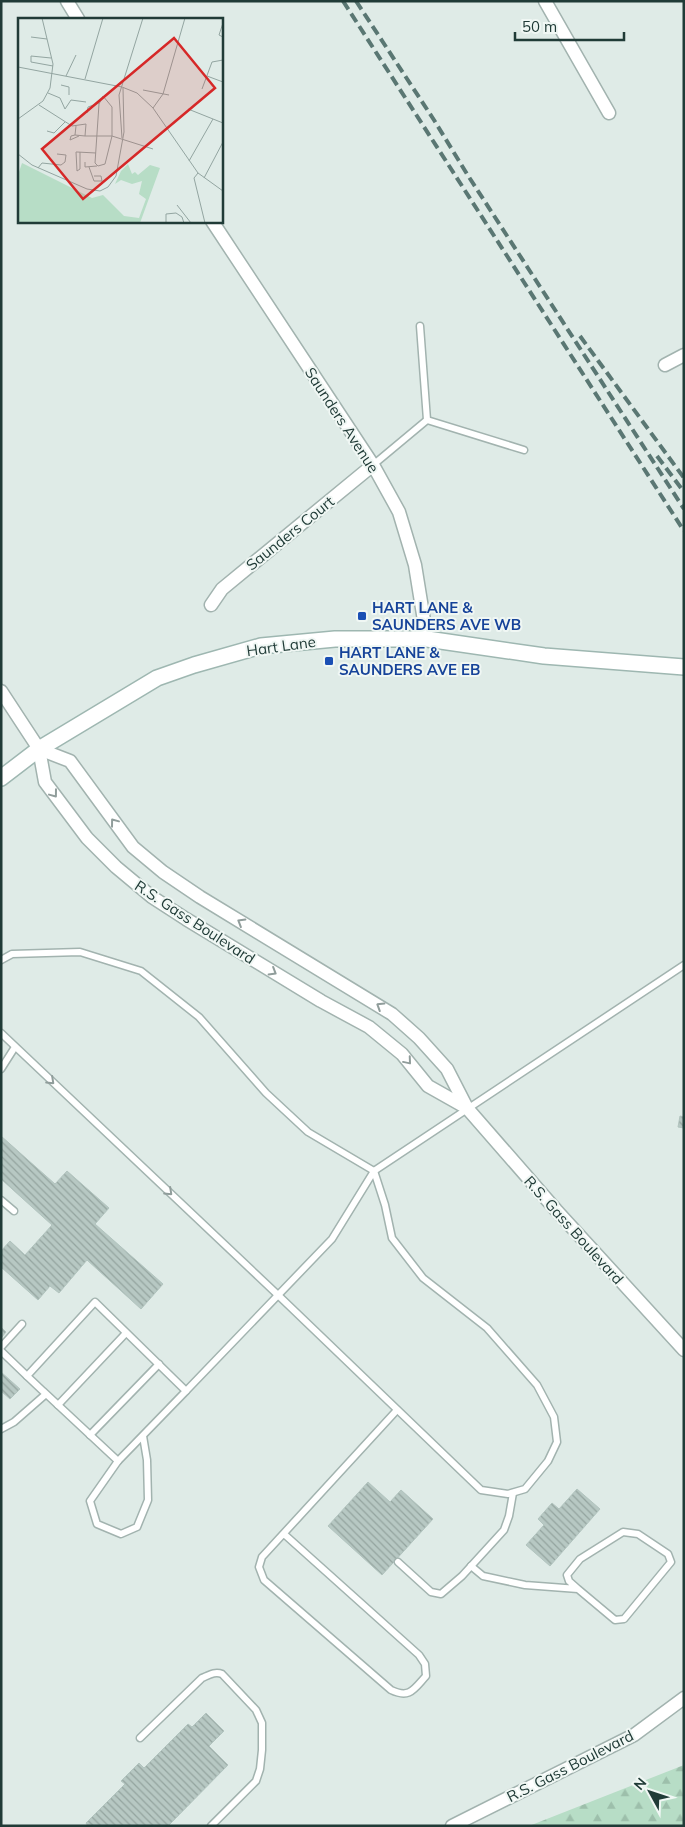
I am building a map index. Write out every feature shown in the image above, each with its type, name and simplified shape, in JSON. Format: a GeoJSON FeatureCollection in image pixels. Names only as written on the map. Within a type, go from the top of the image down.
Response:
{"type":"FeatureCollection","features":[{"type":"Feature","properties":{"kind":"main road","name":"Hart Lane"},"geometry":{"type":"LineString","coordinates":[[1,778],[39,749],[157,678],[194,665],[261,646],[335,640],[427,639],[544,656],[680,667]]}},
{"type":"Feature","properties":{"kind":"street"},"geometry":{"type":"LineString","coordinates":[[67,1],[77,18]]}},
{"type":"Feature","properties":{"kind":"street"},"geometry":{"type":"LineString","coordinates":[[545,1],[609,113]]}},
{"type":"Feature","properties":{"kind":"street","name":"Saunders Avenue"},"geometry":{"type":"LineString","coordinates":[[213,222],[373,465],[399,512],[415,565],[427,639]]}},
{"type":"Feature","properties":{"kind":"street"},"geometry":{"type":"LineString","coordinates":[[665,364],[684,355]]}},
{"type":"Feature","properties":{"kind":"street","name":"Saunders Court"},"geometry":{"type":"LineString","coordinates":[[211,605],[222,589],[373,465]]}},
{"type":"Feature","properties":{"kind":"street"},"geometry":{"type":"LineString","coordinates":[[1,691],[39,749]]}},
{"type":"Feature","properties":{"kind":"street","name":"R.S. Gass Boulevard"},"geometry":{"type":"LineString","coordinates":[[39,749],[45,782],[87,838],[116,868],[152,897],[186,919],[321,1002],[370,1027],[402,1054],[428,1086],[467,1108]]}},
{"type":"Feature","properties":{"kind":"street","name":"R.S. Gass Boulevard"},"geometry":{"type":"LineString","coordinates":[[39,749],[70,761],[133,847],[163,872],[208,902],[392,1014],[420,1038],[447,1069],[467,1108],[556,1210],[684,1350]]}},
{"type":"Feature","properties":{"kind":"street","name":"R.S. Gass Boulevard"},"geometry":{"type":"LineString","coordinates":[[452,1826],[634,1735],[684,1698]]}},
{"type":"Feature","properties":{"kind":"lane"},"geometry":{"type":"LineString","coordinates":[[420,326],[427,420]]}},
{"type":"Feature","properties":{"kind":"lane"},"geometry":{"type":"LineString","coordinates":[[373,465],[427,420]]}},
{"type":"Feature","properties":{"kind":"lane"},"geometry":{"type":"LineString","coordinates":[[427,420],[524,450]]}},
{"type":"Feature","properties":{"kind":"lane"},"geometry":{"type":"LineString","coordinates":[[1,960],[12,954],[80,952],[141,970],[199,1017],[266,1093],[308,1132],[374,1171],[385,1205],[392,1238],[423,1278],[487,1328],[536,1385],[554,1417],[557,1442],[548,1461],[525,1489],[508,1494],[480,1490],[279,1296],[1,1033]]}},
{"type":"Feature","properties":{"kind":"lane"},"geometry":{"type":"LineString","coordinates":[[143,1436],[148,1460],[148,1500],[137,1527],[121,1534],[97,1524],[90,1501],[118,1461],[332,1239],[374,1171],[684,965]]}},
{"type":"Feature","properties":{"kind":"lane"},"geometry":{"type":"LineString","coordinates":[[1,1069],[15,1047]]}},
{"type":"Feature","properties":{"kind":"lane"},"geometry":{"type":"LineString","coordinates":[[1,1200],[14,1211]]}},
{"type":"Feature","properties":{"kind":"lane"},"geometry":{"type":"LineString","coordinates":[[27,1376],[95,1302],[186,1391]]}},
{"type":"Feature","properties":{"kind":"lane"},"geometry":{"type":"LineString","coordinates":[[1,1347],[22,1324]]}},
{"type":"Feature","properties":{"kind":"lane"},"geometry":{"type":"LineString","coordinates":[[58,1405],[126,1333]]}},
{"type":"Feature","properties":{"kind":"lane"},"geometry":{"type":"LineString","coordinates":[[1,1352],[118,1461]]}},
{"type":"Feature","properties":{"kind":"lane"},"geometry":{"type":"LineString","coordinates":[[90,1435],[159,1364]]}},
{"type":"Feature","properties":{"kind":"lane"},"geometry":{"type":"LineString","coordinates":[[1,1428],[14,1422],[27,1411],[46,1394],[43,1391]]}},
{"type":"Feature","properties":{"kind":"lane"},"geometry":{"type":"LineString","coordinates":[[284,1534],[419,1655],[425,1664],[426,1676],[411,1692],[401,1694],[391,1690],[264,1580],[259,1567],[262,1557],[398,1410]]}},
{"type":"Feature","properties":{"kind":"lane"},"geometry":{"type":"LineString","coordinates":[[398,1562],[431,1592],[441,1594],[471,1566],[504,1530],[509,1516],[513,1492]]}},
{"type":"Feature","properties":{"kind":"lane"},"geometry":{"type":"LineString","coordinates":[[471,1566],[483,1576],[525,1585],[578,1589],[615,1620],[624,1619],[671,1562],[668,1554],[638,1534],[623,1532],[580,1559],[568,1575],[569,1581],[578,1589]]}},
{"type":"Feature","properties":{"kind":"lane"},"geometry":{"type":"LineString","coordinates":[[140,1738],[202,1678],[212,1673],[218,1672],[222,1674],[256,1710],[262,1723],[260,1769],[256,1781],[211,1826]]}},
{"type":"Feature","properties":{"kind":"green space"},"geometry":{"type":"Polygon","coordinates":[[[684,1765],[684,1826],[529,1826],[684,1765]]]}},
{"type":"Feature","properties":{"kind":"building"},"geometry":{"type":"Polygon","coordinates":[[[680,1116],[684,1117],[684,1128],[678,1127],[680,1116]]]}},
{"type":"Feature","properties":{"kind":"building"},"geometry":{"type":"Polygon","coordinates":[[[1,1136],[55,1184],[67,1171],[109,1208],[95,1224],[163,1284],[141,1309],[87,1260],[59,1293],[50,1286],[38,1300],[1,1267],[1,1251],[10,1241],[25,1255],[52,1225],[1,1179],[1,1136]]]}},
{"type":"Feature","properties":{"kind":"building"},"geometry":{"type":"Polygon","coordinates":[[[1,1327],[6,1332],[1,1338],[1,1327]]]}},
{"type":"Feature","properties":{"kind":"building"},"geometry":{"type":"Polygon","coordinates":[[[1,1372],[20,1389],[10,1399],[1,1391],[1,1372]]]}},
{"type":"Feature","properties":{"kind":"building"},"geometry":{"type":"Polygon","coordinates":[[[368,1482],[390,1502],[401,1490],[433,1519],[382,1575],[328,1526],[368,1482]]]}},
{"type":"Feature","properties":{"kind":"building"},"geometry":{"type":"Polygon","coordinates":[[[577,1489],[600,1509],[550,1566],[526,1545],[544,1525],[538,1519],[552,1503],[559,1509],[577,1489]]]}},
{"type":"Feature","properties":{"kind":"building"},"geometry":{"type":"Polygon","coordinates":[[[206,1713],[224,1731],[209,1746],[228,1765],[168,1826],[88,1826],[86,1823],[125,1784],[121,1781],[139,1763],[144,1768],[188,1724],[192,1727],[206,1713]]]}},
{"type":"Feature","properties":{"kind":"railway"},"geometry":{"type":"LineString","coordinates":[[343,1],[684,531]]}},
{"type":"Feature","properties":{"kind":"railway"},"geometry":{"type":"LineString","coordinates":[[356,1],[684,509]]}},
{"type":"Feature","properties":{"kind":"railway"},"geometry":{"type":"LineString","coordinates":[[580,336],[684,478]]}},
{"type":"Feature","properties":{"kind":"railway"},"geometry":{"type":"LineString","coordinates":[[657,456],[684,492]]}},
{"type":"Feature","properties":{"kind":"place","name":"HART LANE & SAUNDERS AVE WB"},"geometry":{"type":"Point","coordinates":[362,616]}},
{"type":"Feature","properties":{"kind":"place","name":"HART LANE & SAUNDERS AVE EB"},"geometry":{"type":"Point","coordinates":[329,661]}}]}
